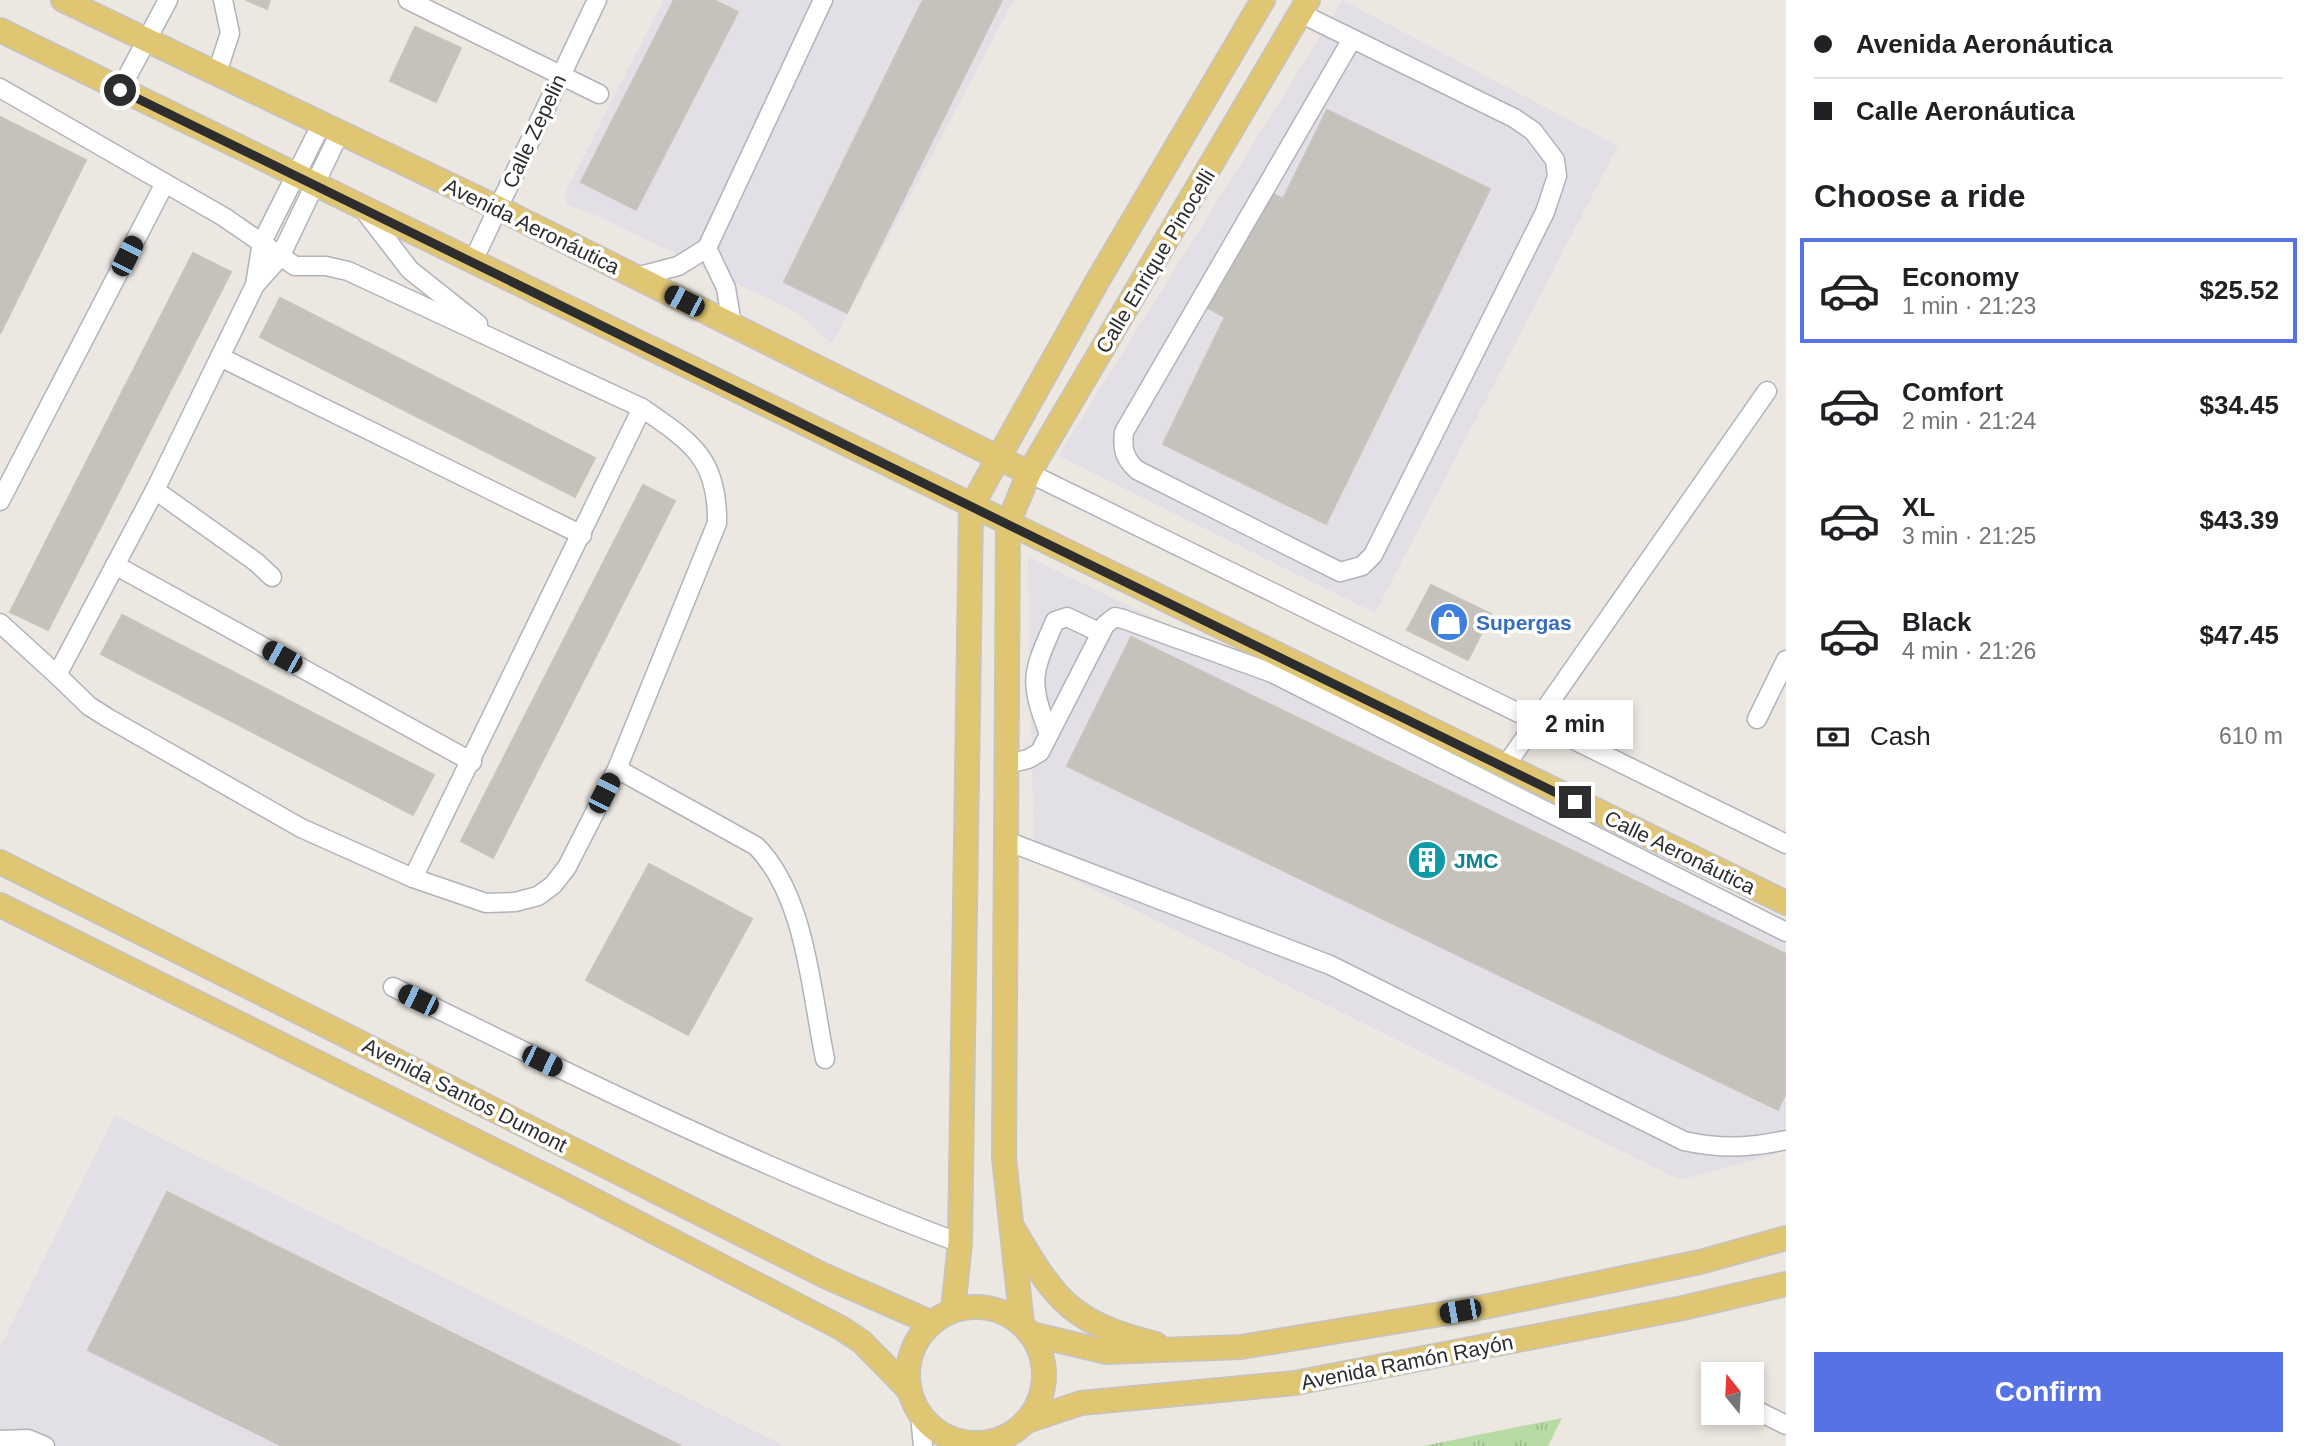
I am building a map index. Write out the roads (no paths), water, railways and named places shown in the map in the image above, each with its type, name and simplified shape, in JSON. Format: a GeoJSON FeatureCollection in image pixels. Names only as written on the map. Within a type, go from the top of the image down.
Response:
{"type":"FeatureCollection","features":[{"type":"Feature","properties":{"kind":"main road","name":"Avenida Aeronáutica"},"geometry":{"type":"LineString","coordinates":[[64,0],[498,208],[996,459],[1029,473]]}},
{"type":"Feature","properties":{"kind":"main road","name":"Calle Enrique Pinocelli"},"geometry":{"type":"LineString","coordinates":[[971,507],[1098,280],[1263,0]]}},
{"type":"Feature","properties":{"kind":"main road","name":"Calle Enrique Pinocelli"},"geometry":{"type":"LineString","coordinates":[[1008,524],[1029,473],[1304,6]]}},
{"type":"Feature","properties":{"kind":"main road"},"geometry":{"type":"LineString","coordinates":[[0,30],[1008,524],[1004,1158],[1027,1329]]}},
{"type":"Feature","properties":{"kind":"main road"},"geometry":{"type":"LineString","coordinates":[[953,1310],[960,1243],[971,507]]}},
{"type":"Feature","properties":{"kind":"main road","name":"Calle Aeronáutica"},"geometry":{"type":"LineString","coordinates":[[1008,524],[1504,768],[1786,903]]}},
{"type":"Feature","properties":{"kind":"main road","name":"Avenida Santos Dumont"},"geometry":{"type":"LineString","coordinates":[[0,862],[813,1269],[932,1323]]}},
{"type":"Feature","properties":{"kind":"main road","name":"Avenida Santos Dumont"},"geometry":{"type":"LineString","coordinates":[[0,905],[564,1185],[841,1328],[862,1342],[910,1391]]}},
{"type":"Feature","properties":{"kind":"main road"},"geometry":{"type":"LineString","coordinates":[[1011,1224],[1047,1282],[1080,1317],[1112,1332],[1186,1352]]}},
{"type":"Feature","properties":{"kind":"main road","name":"Avenida Ramón Rayón"},"geometry":{"type":"LineString","coordinates":[[1027,1329],[1107,1352],[1186,1352],[1241,1348],[1484,1307],[1700,1262],[1786,1238]]}},
{"type":"Feature","properties":{"kind":"main road","name":"Avenida Ramón Rayón"},"geometry":{"type":"LineString","coordinates":[[1027,1421],[1091,1402],[1295,1383],[1683,1308],[1786,1284]]}},
{"type":"Feature","properties":{"kind":"main road"},"geometry":{"type":"LineString","coordinates":[[977,1306],[1002,1311],[1027,1329],[1041,1350],[1044,1378],[1038,1405],[1027,1421],[1005,1436],[981,1444],[955,1439],[936,1430],[920,1415],[910,1391],[908,1366],[916,1342],[932,1323],[953,1310],[977,1306]]}},
{"type":"Feature","properties":{"kind":"street"},"geometry":{"type":"LineString","coordinates":[[120,90],[168,0]]}},
{"type":"Feature","properties":{"kind":"street"},"geometry":{"type":"LineString","coordinates":[[217,73],[230,33],[223,0]]}},
{"type":"Feature","properties":{"kind":"street"},"geometry":{"type":"LineString","coordinates":[[408,0],[599,94]]}},
{"type":"Feature","properties":{"kind":"street","name":"Calle Zepelin"},"geometry":{"type":"LineString","coordinates":[[472,263],[597,0]]}},
{"type":"Feature","properties":{"kind":"street"},"geometry":{"type":"LineString","coordinates":[[636,277],[678,266],[708,248],[823,0]]}},
{"type":"Feature","properties":{"kind":"street"},"geometry":{"type":"LineString","coordinates":[[1304,6],[1352,39],[1514,118],[1546,144],[1555,160],[1557,176],[1554,191],[1539,225],[1373,555],[1362,566],[1340,572],[1137,470],[1125,459],[1122,445],[1124,432],[1174,342],[1352,39]]}},
{"type":"Feature","properties":{"kind":"street"},"geometry":{"type":"LineString","coordinates":[[0,88],[165,183],[262,242],[295,266],[338,267],[642,408],[686,438],[704,457],[718,499],[717,523],[617,769],[567,867],[538,896],[515,902],[486,902],[414,878],[301,828],[89,706],[0,623]]}},
{"type":"Feature","properties":{"kind":"street"},"geometry":{"type":"LineString","coordinates":[[255,285],[262,242],[294,175],[331,128]]}},
{"type":"Feature","properties":{"kind":"street"},"geometry":{"type":"LineString","coordinates":[[57,675],[155,490],[255,285],[280,257],[315,185],[331,128]]}},
{"type":"Feature","properties":{"kind":"street"},"geometry":{"type":"LineString","coordinates":[[0,501],[165,183]]}},
{"type":"Feature","properties":{"kind":"street"},"geometry":{"type":"LineString","coordinates":[[363,209],[410,271],[495,339]]}},
{"type":"Feature","properties":{"kind":"street"},"geometry":{"type":"LineString","coordinates":[[708,248],[726,288],[732,326]]}},
{"type":"Feature","properties":{"kind":"street"},"geometry":{"type":"LineString","coordinates":[[220,357],[582,535]]}},
{"type":"Feature","properties":{"kind":"street"},"geometry":{"type":"LineString","coordinates":[[1504,768],[1767,391]]}},
{"type":"Feature","properties":{"kind":"street"},"geometry":{"type":"LineString","coordinates":[[414,878],[642,408]]}},
{"type":"Feature","properties":{"kind":"street"},"geometry":{"type":"LineString","coordinates":[[1029,473],[1786,844]]}},
{"type":"Feature","properties":{"kind":"street"},"geometry":{"type":"LineString","coordinates":[[155,490],[256,562],[272,577]]}},
{"type":"Feature","properties":{"kind":"street"},"geometry":{"type":"LineString","coordinates":[[115,565],[472,762]]}},
{"type":"Feature","properties":{"kind":"street"},"geometry":{"type":"LineString","coordinates":[[1049,734],[1035,698],[1035,670],[1055,621],[1067,617],[1101,633]]}},
{"type":"Feature","properties":{"kind":"street"},"geometry":{"type":"LineString","coordinates":[[1008,764],[1034,756],[1049,734],[1109,620],[1123,619],[1254,664],[1786,932]]}},
{"type":"Feature","properties":{"kind":"street"},"geometry":{"type":"LineString","coordinates":[[1757,719],[1786,660]]}},
{"type":"Feature","properties":{"kind":"street"},"geometry":{"type":"LineString","coordinates":[[617,769],[756,846],[772,862],[785,884],[797,924],[825,1059]]}},
{"type":"Feature","properties":{"kind":"street"},"geometry":{"type":"LineString","coordinates":[[1004,840],[1330,965],[1684,1141],[1716,1148],[1746,1147],[1786,1140]]}},
{"type":"Feature","properties":{"kind":"street"},"geometry":{"type":"LineString","coordinates":[[393,988],[616,1097],[860,1206],[960,1243]]}},
{"type":"Feature","properties":{"kind":"street"},"geometry":{"type":"LineString","coordinates":[[1764,1414],[1786,1425]]}},
{"type":"Feature","properties":{"kind":"street"},"geometry":{"type":"LineString","coordinates":[[920,1415],[923,1446]]}},
{"type":"Feature","properties":{"kind":"street"},"geometry":{"type":"LineString","coordinates":[[0,1440],[29,1438],[45,1446]]}},
{"type":"Feature","properties":{"kind":"place","name":"Supergas"},"geometry":{"type":"Point","coordinates":[1449,622]}},
{"type":"Feature","properties":{"kind":"place","name":"JMC"},"geometry":{"type":"Point","coordinates":[1427,860]}}]}
